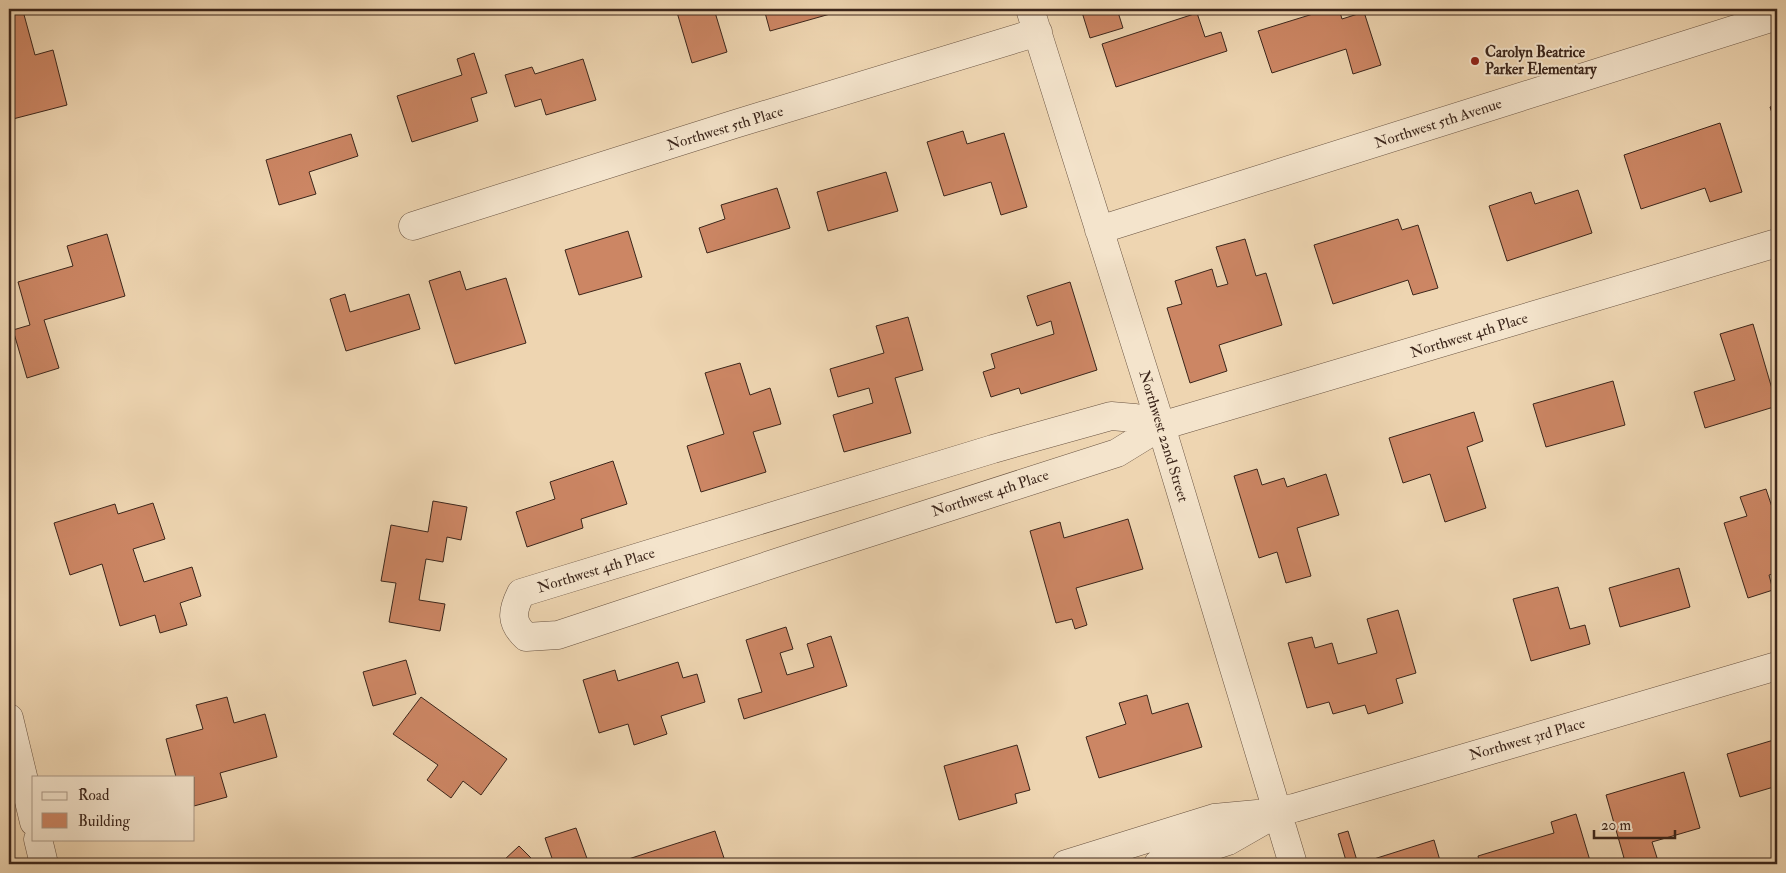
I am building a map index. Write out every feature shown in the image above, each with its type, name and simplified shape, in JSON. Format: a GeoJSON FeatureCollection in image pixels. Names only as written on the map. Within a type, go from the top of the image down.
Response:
{"type":"FeatureCollection","features":[{"type":"Feature","properties":{"kind":"street","name":"Northwest 5th Avenue"},"geometry":{"type":"LineString","coordinates":[[1099,230],[1777,16]]}},
{"type":"Feature","properties":{"kind":"street","name":"Northwest 22nd Street"},"geometry":{"type":"LineString","coordinates":[[1034,21],[1161,426],[1293,864]]}},
{"type":"Feature","properties":{"kind":"street","name":"Northwest 5th Place"},"geometry":{"type":"LineString","coordinates":[[413,226],[726,127],[1034,21]]}},
{"type":"Feature","properties":{"kind":"street","name":"Northwest 4th Place"},"geometry":{"type":"LineString","coordinates":[[1161,426],[1135,418],[1111,416],[993,450],[522,593],[514,607],[514,619],[518,629],[526,637],[558,635],[1116,453],[1161,426],[1777,244]]}},
{"type":"Feature","properties":{"kind":"street","name":"Northwest 3rd Place"},"geometry":{"type":"LineString","coordinates":[[1066,864],[1214,818],[1277,812],[1777,666]]}},
{"type":"Feature","properties":{"kind":"street"},"geometry":{"type":"LineString","coordinates":[[9,718],[32,814]]}},
{"type":"Feature","properties":{"kind":"street","name":"Northwest 3rd Place"},"geometry":{"type":"LineString","coordinates":[[1158,864],[1228,841],[1277,812]]}},
{"type":"Feature","properties":{"kind":"street"},"geometry":{"type":"LineString","coordinates":[[38,840],[44,864]]}},
{"type":"Feature","properties":{"kind":"building"},"geometry":{"type":"Polygon","coordinates":[[[676,9],[714,9],[727,52],[692,63],[676,9]]]}},
{"type":"Feature","properties":{"kind":"building"},"geometry":{"type":"Polygon","coordinates":[[[764,9],[828,9],[830,14],[770,31],[764,9]]]}},
{"type":"Feature","properties":{"kind":"building"},"geometry":{"type":"Polygon","coordinates":[[[1081,9],[1117,9],[1123,28],[1090,38],[1081,9]]]}},
{"type":"Feature","properties":{"kind":"building"},"geometry":{"type":"Polygon","coordinates":[[[1329,9],[1339,9],[1342,19],[1364,12],[1381,65],[1353,74],[1346,49],[1272,73],[1258,31],[1329,9]]]}},
{"type":"Feature","properties":{"kind":"building"},"geometry":{"type":"Polygon","coordinates":[[[23,11],[35,55],[53,50],[67,105],[9,120],[9,14],[23,11]]]}},
{"type":"Feature","properties":{"kind":"building"},"geometry":{"type":"Polygon","coordinates":[[[1197,13],[1205,37],[1221,32],[1227,51],[1116,87],[1102,44],[1197,13]]]}},
{"type":"Feature","properties":{"kind":"building"},"geometry":{"type":"Polygon","coordinates":[[[474,53],[487,93],[471,98],[478,121],[412,142],[397,96],[462,75],[457,59],[474,53]]]}},
{"type":"Feature","properties":{"kind":"building"},"geometry":{"type":"Polygon","coordinates":[[[583,59],[596,100],[546,115],[541,99],[515,107],[505,75],[532,67],[535,74],[583,59]]]}},
{"type":"Feature","properties":{"kind":"building"},"geometry":{"type":"Polygon","coordinates":[[[1777,104],[1777,128],[1770,107],[1777,104]]]}},
{"type":"Feature","properties":{"kind":"building"},"geometry":{"type":"Polygon","coordinates":[[[1720,123],[1742,192],[1710,202],[1705,188],[1641,209],[1624,155],[1720,123]]]}},
{"type":"Feature","properties":{"kind":"building"},"geometry":{"type":"Polygon","coordinates":[[[963,131],[967,144],[1004,133],[1027,207],[1001,215],[991,182],[944,196],[927,142],[963,131]]]}},
{"type":"Feature","properties":{"kind":"building"},"geometry":{"type":"Polygon","coordinates":[[[351,134],[358,156],[309,172],[316,194],[279,205],[266,160],[351,134]]]}},
{"type":"Feature","properties":{"kind":"building"},"geometry":{"type":"Polygon","coordinates":[[[886,172],[898,211],[828,231],[817,192],[886,172]]]}},
{"type":"Feature","properties":{"kind":"building"},"geometry":{"type":"Polygon","coordinates":[[[777,188],[790,228],[707,253],[699,228],[725,219],[721,205],[777,188]]]}},
{"type":"Feature","properties":{"kind":"building"},"geometry":{"type":"Polygon","coordinates":[[[1578,190],[1592,233],[1507,261],[1489,206],[1531,192],[1535,204],[1578,190]]]}},
{"type":"Feature","properties":{"kind":"building"},"geometry":{"type":"Polygon","coordinates":[[[1398,219],[1402,230],[1418,225],[1438,288],[1413,295],[1408,280],[1333,304],[1314,245],[1398,219]]]}},
{"type":"Feature","properties":{"kind":"building"},"geometry":{"type":"Polygon","coordinates":[[[628,231],[642,277],[579,295],[565,250],[628,231]]]}},
{"type":"Feature","properties":{"kind":"building"},"geometry":{"type":"Polygon","coordinates":[[[107,234],[125,296],[44,320],[59,368],[27,378],[13,330],[30,325],[18,282],[73,266],[67,246],[107,234]]]}},
{"type":"Feature","properties":{"kind":"building"},"geometry":{"type":"Polygon","coordinates":[[[1245,239],[1256,276],[1266,273],[1282,325],[1219,345],[1227,371],[1190,383],[1167,308],[1182,304],[1175,281],[1212,269],[1217,287],[1228,284],[1216,247],[1245,239]]]}},
{"type":"Feature","properties":{"kind":"building"},"geometry":{"type":"Polygon","coordinates":[[[460,271],[466,290],[506,278],[526,343],[455,364],[429,281],[460,271]]]}},
{"type":"Feature","properties":{"kind":"building"},"geometry":{"type":"Polygon","coordinates":[[[1070,282],[1097,370],[1021,394],[1019,388],[991,397],[983,372],[995,368],[991,354],[1054,334],[1051,321],[1037,326],[1027,296],[1070,282]]]}},
{"type":"Feature","properties":{"kind":"building"},"geometry":{"type":"Polygon","coordinates":[[[345,294],[350,312],[409,294],[420,329],[346,351],[330,299],[345,294]]]}},
{"type":"Feature","properties":{"kind":"building"},"geometry":{"type":"Polygon","coordinates":[[[908,317],[923,370],[895,378],[911,433],[844,452],[833,415],[873,403],[869,388],[838,397],[830,369],[884,353],[876,326],[908,317]]]}},
{"type":"Feature","properties":{"kind":"building"},"geometry":{"type":"Polygon","coordinates":[[[1753,324],[1777,406],[1705,428],[1694,392],[1735,380],[1720,334],[1753,324]]]}},
{"type":"Feature","properties":{"kind":"building"},"geometry":{"type":"Polygon","coordinates":[[[740,363],[750,395],[770,388],[781,424],[753,432],[766,472],[701,492],[687,446],[724,434],[705,373],[740,363]]]}},
{"type":"Feature","properties":{"kind":"building"},"geometry":{"type":"Polygon","coordinates":[[[1613,381],[1625,425],[1546,447],[1533,404],[1613,381]]]}},
{"type":"Feature","properties":{"kind":"building"},"geometry":{"type":"Polygon","coordinates":[[[1474,412],[1483,441],[1467,447],[1486,508],[1445,522],[1430,474],[1403,483],[1389,438],[1474,412]]]}},
{"type":"Feature","properties":{"kind":"building"},"geometry":{"type":"Polygon","coordinates":[[[613,461],[627,504],[581,519],[583,528],[527,547],[516,512],[555,499],[550,482],[613,461]]]}},
{"type":"Feature","properties":{"kind":"building"},"geometry":{"type":"Polygon","coordinates":[[[1257,469],[1262,485],[1284,478],[1287,487],[1326,474],[1339,515],[1297,528],[1311,576],[1286,583],[1277,552],[1259,558],[1234,476],[1257,469]]]}},
{"type":"Feature","properties":{"kind":"building"},"geometry":{"type":"Polygon","coordinates":[[[1766,489],[1774,513],[1777,512],[1777,573],[1769,575],[1773,590],[1748,598],[1724,523],[1747,516],[1740,497],[1766,489]]]}},
{"type":"Feature","properties":{"kind":"building"},"geometry":{"type":"Polygon","coordinates":[[[433,501],[467,507],[461,540],[447,537],[443,562],[426,559],[419,600],[445,604],[440,631],[389,622],[396,583],[381,581],[391,525],[428,532],[433,501]]]}},
{"type":"Feature","properties":{"kind":"building"},"geometry":{"type":"Polygon","coordinates":[[[153,503],[165,539],[133,549],[144,582],[192,567],[201,596],[180,603],[187,625],[160,633],[155,615],[120,626],[102,564],[70,575],[54,523],[115,504],[118,514],[153,503]]]}},
{"type":"Feature","properties":{"kind":"building"},"geometry":{"type":"Polygon","coordinates":[[[1128,519],[1143,569],[1076,588],[1087,625],[1075,629],[1072,619],[1056,623],[1030,531],[1060,522],[1064,538],[1128,519]]]}},
{"type":"Feature","properties":{"kind":"building"},"geometry":{"type":"Polygon","coordinates":[[[1679,568],[1690,607],[1620,627],[1609,588],[1679,568]]]}},
{"type":"Feature","properties":{"kind":"building"},"geometry":{"type":"Polygon","coordinates":[[[1558,587],[1570,629],[1585,625],[1590,644],[1531,661],[1513,599],[1558,587]]]}},
{"type":"Feature","properties":{"kind":"building"},"geometry":{"type":"Polygon","coordinates":[[[1398,610],[1416,673],[1396,679],[1403,703],[1368,714],[1365,705],[1333,714],[1329,702],[1307,708],[1288,643],[1312,637],[1315,648],[1332,643],[1338,664],[1377,653],[1367,619],[1398,610]]]}},
{"type":"Feature","properties":{"kind":"building"},"geometry":{"type":"Polygon","coordinates":[[[786,627],[793,649],[780,653],[787,675],[814,667],[807,644],[831,636],[847,686],[744,719],[738,699],[762,692],[746,640],[786,627]]]}},
{"type":"Feature","properties":{"kind":"building"},"geometry":{"type":"Polygon","coordinates":[[[406,660],[416,694],[373,706],[363,672],[406,660]]]}},
{"type":"Feature","properties":{"kind":"building"},"geometry":{"type":"Polygon","coordinates":[[[678,662],[683,678],[697,674],[705,702],[661,716],[667,734],[634,745],[628,724],[599,733],[583,680],[615,670],[618,681],[678,662]]]}},
{"type":"Feature","properties":{"kind":"building"},"geometry":{"type":"Polygon","coordinates":[[[1147,695],[1152,714],[1188,703],[1202,747],[1099,778],[1086,737],[1126,724],[1119,703],[1147,695]]]}},
{"type":"Feature","properties":{"kind":"building"},"geometry":{"type":"Polygon","coordinates":[[[227,697],[234,723],[265,714],[277,757],[220,773],[227,797],[195,806],[195,776],[176,776],[166,739],[203,729],[196,705],[227,697]]]}},
{"type":"Feature","properties":{"kind":"building"},"geometry":{"type":"Polygon","coordinates":[[[421,697],[507,759],[481,795],[463,781],[451,798],[427,780],[438,765],[393,734],[421,697]]]}},
{"type":"Feature","properties":{"kind":"building"},"geometry":{"type":"Polygon","coordinates":[[[1777,739],[1777,786],[1740,797],[1727,754],[1777,739]]]}},
{"type":"Feature","properties":{"kind":"building"},"geometry":{"type":"Polygon","coordinates":[[[1017,745],[1030,790],[1015,794],[1017,803],[959,820],[944,766],[1017,745]]]}},
{"type":"Feature","properties":{"kind":"building"},"geometry":{"type":"Polygon","coordinates":[[[1684,772],[1700,828],[1652,842],[1659,864],[1617,864],[1616,860],[1624,858],[1606,795],[1684,772]]]}},
{"type":"Feature","properties":{"kind":"building"},"geometry":{"type":"Polygon","coordinates":[[[1576,814],[1591,864],[1480,864],[1478,856],[1554,833],[1551,822],[1576,814]]]}},
{"type":"Feature","properties":{"kind":"building"},"geometry":{"type":"Polygon","coordinates":[[[576,828],[589,864],[554,864],[545,838],[576,828]]]}},
{"type":"Feature","properties":{"kind":"building"},"geometry":{"type":"Polygon","coordinates":[[[715,831],[726,864],[613,864],[715,831]]]}},
{"type":"Feature","properties":{"kind":"building"},"geometry":{"type":"Polygon","coordinates":[[[1348,831],[1358,864],[1347,864],[1338,834],[1348,831]]]}},
{"type":"Feature","properties":{"kind":"building"},"geometry":{"type":"Polygon","coordinates":[[[1434,840],[1441,864],[1358,864],[1434,840]]]}},
{"type":"Feature","properties":{"kind":"building"},"geometry":{"type":"Polygon","coordinates":[[[519,846],[537,864],[506,864],[503,861],[519,846]]]}},
{"type":"Feature","properties":{"kind":"place","name":"Carolyn Beatrice Parker Elementary"},"geometry":{"type":"Point","coordinates":[1475,61]}}]}
